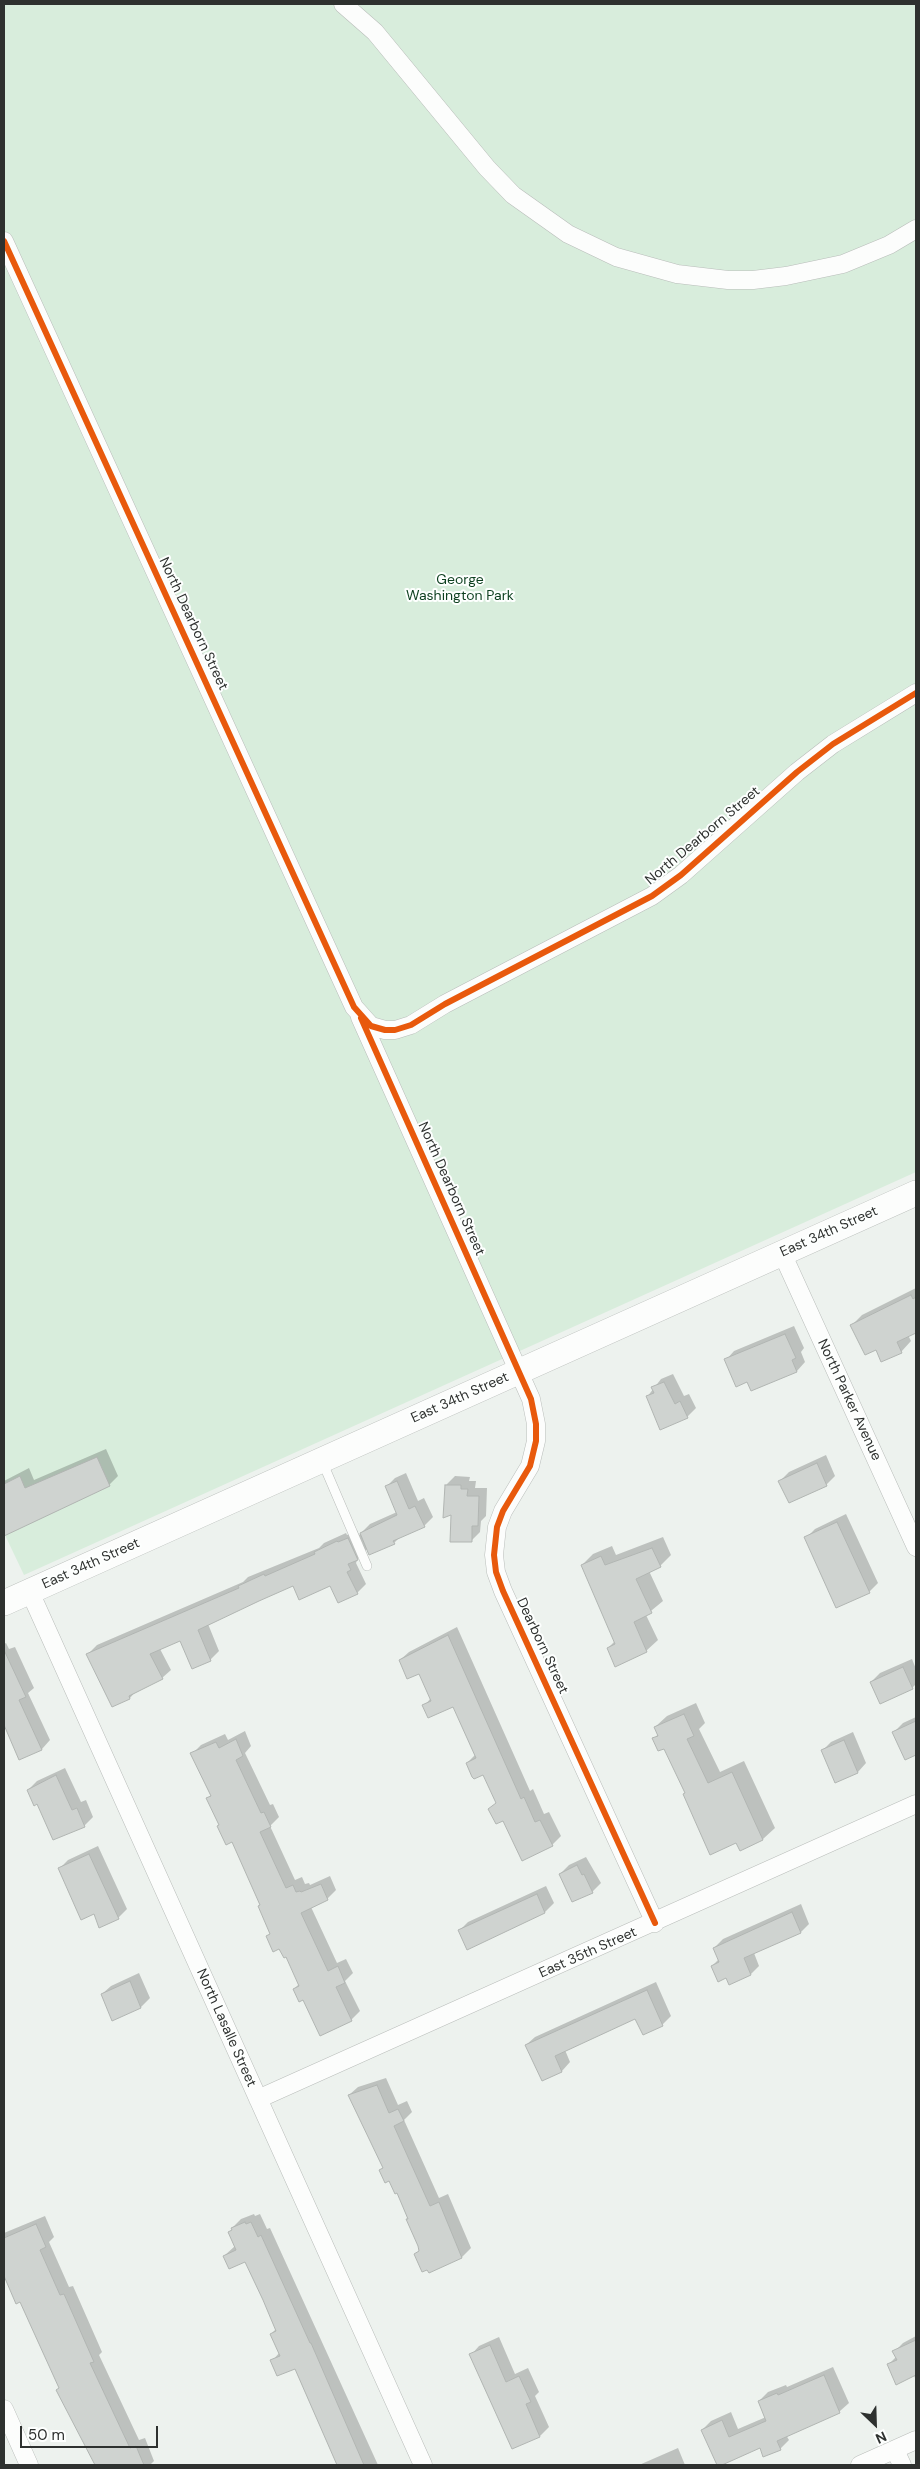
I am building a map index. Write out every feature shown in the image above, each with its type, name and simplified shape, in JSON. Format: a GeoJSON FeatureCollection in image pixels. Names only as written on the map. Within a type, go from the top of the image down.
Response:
{"type":"FeatureCollection","features":[{"type":"Feature","properties":{"kind":"main road","name":"East 34th Street"},"geometry":{"type":"LineString","coordinates":[[4,1603],[916,1192]]}},
{"type":"Feature","properties":{"kind":"street"},"geometry":{"type":"LineString","coordinates":[[343,4],[375,32],[487,168],[513,194],[535,212],[568,234],[616,257],[677,274],[728,280],[754,280],[786,276],[842,264],[889,245],[916,229]]}},
{"type":"Feature","properties":{"kind":"street","name":"North Dearborn Street"},"geometry":{"type":"LineString","coordinates":[[4,241],[354,1007],[360,1016],[519,1372]]}},
{"type":"Feature","properties":{"kind":"street","name":"North Dearborn Street"},"geometry":{"type":"LineString","coordinates":[[360,1016],[371,1026],[385,1030],[395,1030],[411,1025],[446,1004],[652,896],[703,856],[738,823],[818,755],[850,732],[916,693]]}},
{"type":"Feature","properties":{"kind":"street","name":"North Parker Avenue"},"geometry":{"type":"LineString","coordinates":[[782,1253],[916,1547]]}},
{"type":"Feature","properties":{"kind":"street","name":"Dearborn Street"},"geometry":{"type":"LineString","coordinates":[[519,1372],[534,1407],[536,1441],[530,1466],[503,1511],[497,1527],[494,1555],[496,1572],[655,1922]]}},
{"type":"Feature","properties":{"kind":"street","name":"North Lasalle Street"},"geometry":{"type":"LineString","coordinates":[[30,1592],[423,2465]]}},
{"type":"Feature","properties":{"kind":"street","name":"East 35th Street"},"geometry":{"type":"LineString","coordinates":[[258,2099],[916,1804]]}},
{"type":"Feature","properties":{"kind":"street"},"geometry":{"type":"LineString","coordinates":[[4,2409],[29,2465]]}},
{"type":"Feature","properties":{"kind":"street"},"geometry":{"type":"LineString","coordinates":[[860,2465],[899,2458],[916,2440]]}},
{"type":"Feature","properties":{"kind":"lane"},"geometry":{"type":"LineString","coordinates":[[322,1460],[367,1566]]}},
{"type":"Feature","properties":{"kind":"green space","name":"George Washington Park"},"geometry":{"type":"Polygon","coordinates":[[[4,4],[916,4],[916,1172],[24,1575],[4,1533],[4,4]]]}},
{"type":"Feature","properties":{"kind":"building"},"geometry":{"type":"Polygon","coordinates":[[[911,1295],[913,1299],[916,1297],[916,1333],[897,1342],[902,1353],[881,1362],[876,1350],[865,1355],[850,1325],[911,1295]]]}},
{"type":"Feature","properties":{"kind":"building"},"geometry":{"type":"Polygon","coordinates":[[[785,1334],[796,1358],[792,1360],[797,1372],[751,1391],[747,1382],[736,1387],[724,1359],[785,1334]]]}},
{"type":"Feature","properties":{"kind":"building"},"geometry":{"type":"Polygon","coordinates":[[[664,1382],[675,1404],[680,1401],[688,1418],[660,1430],[646,1396],[654,1393],[651,1387],[664,1382]]]}},
{"type":"Feature","properties":{"kind":"building"},"geometry":{"type":"Polygon","coordinates":[[[97,1457],[110,1486],[4,1536],[4,1484],[20,1476],[25,1488],[97,1457]]]}},
{"type":"Feature","properties":{"kind":"building"},"geometry":{"type":"Polygon","coordinates":[[[817,1463],[827,1486],[789,1503],[778,1481],[817,1463]]]}},
{"type":"Feature","properties":{"kind":"building"},"geometry":{"type":"Polygon","coordinates":[[[397,1481],[409,1509],[415,1506],[425,1527],[393,1541],[395,1544],[369,1555],[360,1533],[397,1515],[385,1486],[397,1481]]]}},
{"type":"Feature","properties":{"kind":"building"},"geometry":{"type":"Polygon","coordinates":[[[445,1485],[461,1485],[461,1489],[468,1489],[467,1496],[479,1496],[478,1526],[472,1526],[472,1542],[450,1542],[451,1515],[443,1518],[445,1485]]]}},
{"type":"Feature","properties":{"kind":"building"},"geometry":{"type":"Polygon","coordinates":[[[837,1522],[870,1593],[836,1608],[804,1537],[837,1522]]]}},
{"type":"Feature","properties":{"kind":"building"},"geometry":{"type":"Polygon","coordinates":[[[348,1538],[358,1560],[348,1564],[351,1570],[347,1572],[358,1594],[338,1603],[330,1586],[299,1600],[293,1586],[259,1601],[198,1630],[211,1661],[192,1669],[180,1641],[150,1654],[163,1679],[129,1696],[130,1699],[112,1707],[86,1654],[239,1588],[238,1586],[264,1574],[265,1576],[315,1554],[314,1552],[337,1541],[348,1538]]]}},
{"type":"Feature","properties":{"kind":"building"},"geometry":{"type":"Polygon","coordinates":[[[652,1548],[661,1567],[636,1579],[652,1613],[634,1622],[647,1652],[615,1667],[607,1648],[615,1644],[581,1565],[601,1556],[605,1565],[652,1548]]]}},
{"type":"Feature","properties":{"kind":"building"},"geometry":{"type":"Polygon","coordinates":[[[448,1635],[521,1799],[524,1797],[535,1822],[540,1820],[553,1846],[522,1861],[503,1821],[496,1824],[488,1809],[496,1803],[483,1775],[474,1779],[472,1777],[466,1763],[476,1758],[453,1707],[428,1718],[422,1705],[431,1701],[419,1674],[407,1679],[399,1660],[448,1635]]]}},
{"type":"Feature","properties":{"kind":"building"},"geometry":{"type":"Polygon","coordinates":[[[4,1650],[26,1697],[19,1700],[42,1750],[19,1760],[4,1725],[4,1650]]]}},
{"type":"Feature","properties":{"kind":"building"},"geometry":{"type":"Polygon","coordinates":[[[903,1667],[913,1689],[880,1704],[870,1682],[903,1667]]]}},
{"type":"Feature","properties":{"kind":"building"},"geometry":{"type":"Polygon","coordinates":[[[684,1714],[694,1736],[687,1739],[708,1783],[732,1772],[763,1840],[740,1851],[736,1843],[710,1855],[683,1794],[685,1793],[664,1749],[658,1751],[652,1738],[658,1736],[654,1727],[684,1714]]]}},
{"type":"Feature","properties":{"kind":"building"},"geometry":{"type":"Polygon","coordinates":[[[916,1721],[916,1755],[905,1760],[892,1732],[916,1721]]]}},
{"type":"Feature","properties":{"kind":"building"},"geometry":{"type":"Polygon","coordinates":[[[236,1739],[243,1756],[236,1760],[261,1813],[264,1812],[271,1827],[260,1832],[286,1888],[293,1885],[296,1892],[301,1892],[321,1884],[328,1900],[301,1913],[328,1971],[338,1966],[345,1983],[336,1987],[352,2021],[320,2036],[303,2000],[299,2002],[293,1989],[299,1986],[286,1957],[284,1958],[279,1949],[273,1952],[266,1936],[270,1934],[258,1906],[260,1905],[232,1842],[226,1845],[217,1826],[219,1825],[206,1798],[211,1796],[190,1753],[216,1742],[219,1748],[236,1739]]]}},
{"type":"Feature","properties":{"kind":"building"},"geometry":{"type":"Polygon","coordinates":[[[844,1740],[858,1773],[835,1783],[821,1750],[844,1740]]]}},
{"type":"Feature","properties":{"kind":"building"},"geometry":{"type":"Polygon","coordinates":[[[56,1775],[72,1810],[77,1808],[85,1827],[53,1840],[37,1804],[34,1806],[27,1790],[56,1775]]]}},
{"type":"Feature","properties":{"kind":"building"},"geometry":{"type":"Polygon","coordinates":[[[89,1854],[119,1919],[99,1928],[94,1914],[81,1920],[58,1868],[89,1854]]]}},
{"type":"Feature","properties":{"kind":"building"},"geometry":{"type":"Polygon","coordinates":[[[577,1865],[582,1875],[584,1874],[593,1893],[572,1902],[559,1874],[577,1865]]]}},
{"type":"Feature","properties":{"kind":"building"},"geometry":{"type":"Polygon","coordinates":[[[537,1894],[545,1913],[467,1950],[458,1930],[537,1894]]]}},
{"type":"Feature","properties":{"kind":"building"},"geometry":{"type":"Polygon","coordinates":[[[792,1912],[801,1933],[744,1958],[751,1975],[729,1985],[726,1978],[718,1982],[711,1966],[719,1962],[713,1948],[792,1912]]]}},
{"type":"Feature","properties":{"kind":"building"},"geometry":{"type":"Polygon","coordinates":[[[130,1981],[141,2008],[112,2021],[101,1994],[130,1981]]]}},
{"type":"Feature","properties":{"kind":"building"},"geometry":{"type":"Polygon","coordinates":[[[647,1990],[663,2026],[643,2035],[635,2019],[555,2056],[562,2072],[542,2081],[525,2045],[647,1990]]]}},
{"type":"Feature","properties":{"kind":"building"},"geometry":{"type":"Polygon","coordinates":[[[377,2085],[389,2113],[398,2109],[404,2121],[394,2126],[430,2206],[439,2202],[462,2258],[429,2273],[427,2270],[422,2272],[414,2254],[419,2251],[406,2219],[408,2219],[397,2193],[395,2194],[389,2181],[385,2183],[379,2170],[383,2168],[348,2095],[377,2085]]]}},
{"type":"Feature","properties":{"kind":"building"},"geometry":{"type":"Polygon","coordinates":[[[245,2222],[246,2224],[251,2222],[258,2237],[261,2235],[364,2465],[337,2465],[295,2369],[277,2376],[270,2360],[280,2356],[270,2334],[276,2331],[263,2300],[245,2262],[229,2269],[223,2256],[236,2250],[228,2232],[232,2230],[231,2228],[245,2222]]]}},
{"type":"Feature","properties":{"kind":"building"},"geometry":{"type":"Polygon","coordinates":[[[36,2224],[46,2247],[40,2250],[60,2295],[64,2294],[94,2362],[90,2363],[130,2448],[136,2446],[144,2465],[95,2465],[56,2390],[59,2388],[20,2302],[16,2304],[4,2276],[4,2238],[36,2224]]]}},
{"type":"Feature","properties":{"kind":"building"},"geometry":{"type":"Polygon","coordinates":[[[916,2340],[916,2375],[896,2385],[887,2364],[897,2360],[892,2351],[916,2340]]]}},
{"type":"Feature","properties":{"kind":"building"},"geometry":{"type":"Polygon","coordinates":[[[490,2345],[506,2382],[519,2376],[531,2402],[526,2404],[540,2437],[512,2449],[469,2354],[490,2345]]]}},
{"type":"Feature","properties":{"kind":"building"},"geometry":{"type":"Polygon","coordinates":[[[824,2375],[840,2413],[777,2441],[781,2450],[763,2457],[760,2448],[722,2465],[717,2465],[701,2430],[722,2420],[729,2437],[766,2421],[758,2401],[777,2393],[778,2395],[824,2375]]]}},
{"type":"Feature","properties":{"kind":"cycle path"},"geometry":{"type":"LineString","coordinates":[[4,241],[354,1007],[371,1026],[385,1030],[395,1030],[411,1025],[445,1004],[652,896],[681,875],[797,772],[833,744],[916,693]]}},
{"type":"Feature","properties":{"kind":"cycle path"},"geometry":{"type":"LineString","coordinates":[[361,1018],[531,1399],[536,1424],[536,1441],[530,1466],[503,1511],[497,1527],[494,1555],[496,1572],[655,1923]]}}]}
